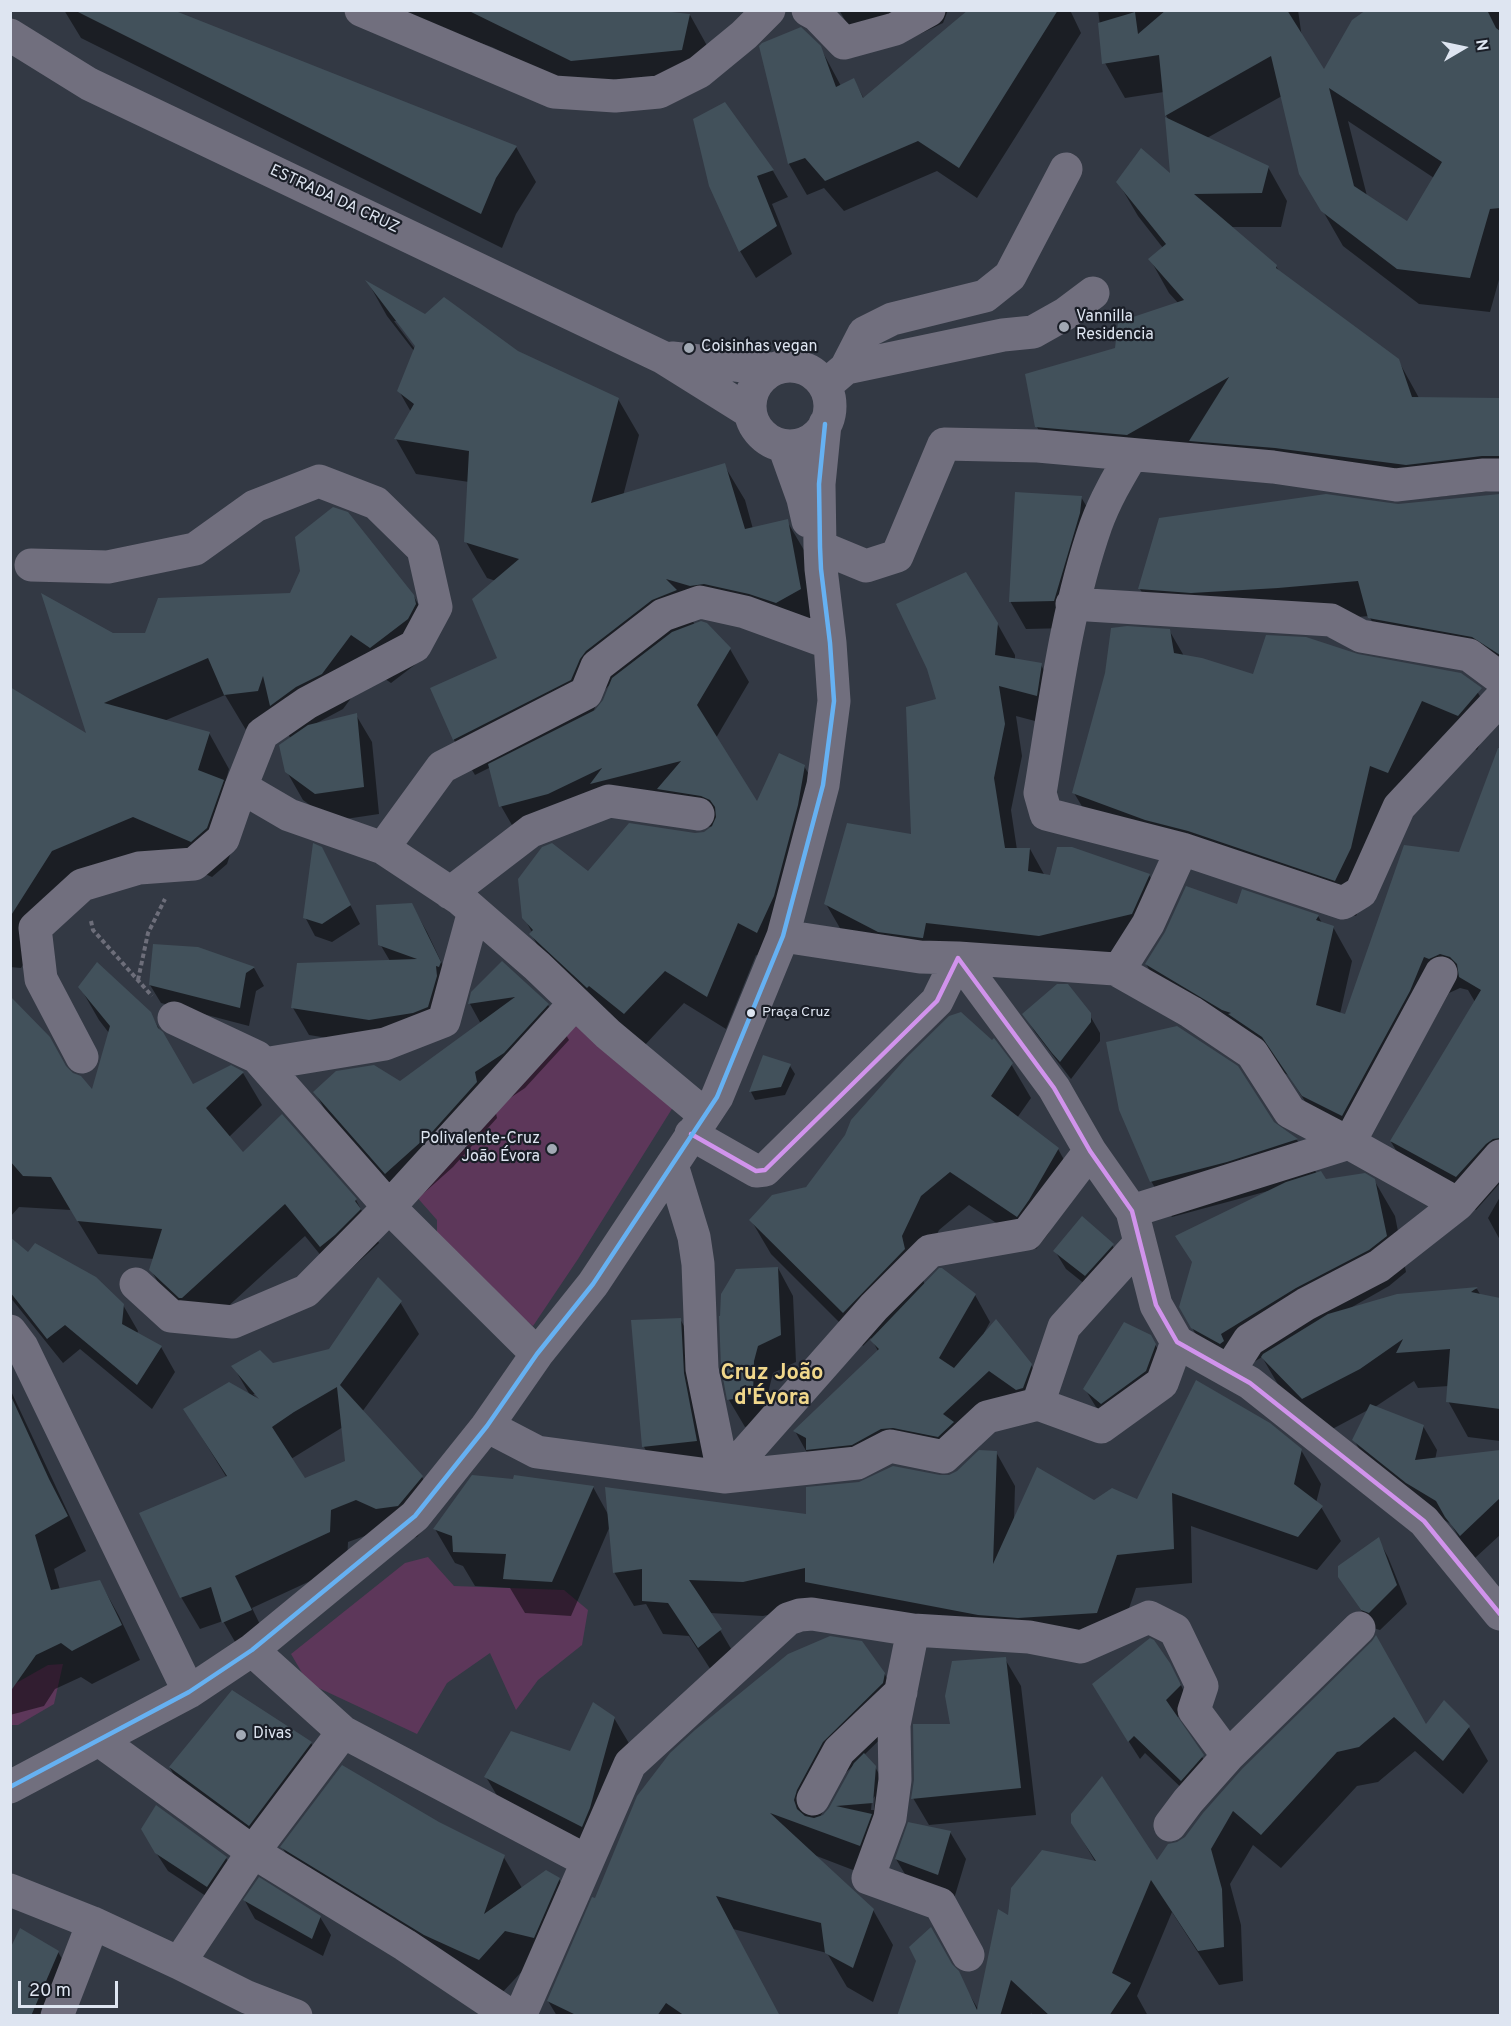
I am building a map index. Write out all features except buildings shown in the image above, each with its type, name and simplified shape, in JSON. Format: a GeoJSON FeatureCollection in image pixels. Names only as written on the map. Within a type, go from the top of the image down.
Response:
{"type":"FeatureCollection","features":[{"type":"Feature","properties":{"kind":"street"},"geometry":{"type":"LineString","coordinates":[[361,10],[554,92],[615,96],[660,93],[699,72],[744,35],[769,10]]}},
{"type":"Feature","properties":{"kind":"street"},"geometry":{"type":"LineString","coordinates":[[808,10],[817,15],[843,43],[895,29],[928,10]]}},
{"type":"Feature","properties":{"kind":"street","name":"ESTRADA DA CRUZ"},"geometry":{"type":"LineString","coordinates":[[10,35],[89,84],[662,357],[750,412]]}},
{"type":"Feature","properties":{"kind":"street"},"geometry":{"type":"LineString","coordinates":[[10,1787],[189,1692],[252,1650],[415,1516],[487,1426],[537,1354],[592,1284],[717,1097],[783,936],[823,785],[834,701],[820,558],[819,484],[825,424],[835,377],[864,333],[892,319],[985,296],[1010,276],[1066,170]]}},
{"type":"Feature","properties":{"kind":"street"},"geometry":{"type":"LineString","coordinates":[[825,424],[808,442],[784,446],[771,442],[761,435],[750,412],[750,399],[754,387],[771,369],[783,365],[801,367],[817,377],[835,377],[1003,335],[1033,332],[1065,314],[1093,293]]}},
{"type":"Feature","properties":{"kind":"street","name":"ESTRADA DA CRUZ"},"geometry":{"type":"LineString","coordinates":[[662,357],[771,369]]}},
{"type":"Feature","properties":{"kind":"street"},"geometry":{"type":"LineString","coordinates":[[820,558],[866,566],[897,556],[944,444],[1038,446],[1273,467],[1396,485],[1500,475]]}},
{"type":"Feature","properties":{"kind":"street"},"geometry":{"type":"LineString","coordinates":[[784,446],[803,499],[820,558]]}},
{"type":"Feature","properties":{"kind":"street"},"geometry":{"type":"LineString","coordinates":[[1131,456],[1113,487],[1096,524],[1072,604],[1040,793],[1046,814],[1182,849],[1343,903],[1361,892],[1399,807],[1500,699]]}},
{"type":"Feature","properties":{"kind":"street"},"geometry":{"type":"LineString","coordinates":[[30,566],[108,567],[195,549],[255,506],[319,481],[376,503],[423,549],[436,607],[415,646],[307,703],[262,734],[240,787],[223,839],[194,864],[139,868],[82,885],[35,928],[41,980],[82,1057]]}},
{"type":"Feature","properties":{"kind":"street"},"geometry":{"type":"LineString","coordinates":[[383,848],[442,766],[586,693],[597,666],[663,615],[700,602],[745,612],[830,643]]}},
{"type":"Feature","properties":{"kind":"street"},"geometry":{"type":"LineString","coordinates":[[1072,604],[1331,620],[1361,636],[1469,655],[1500,678]]}},
{"type":"Feature","properties":{"kind":"street"},"geometry":{"type":"LineString","coordinates":[[240,787],[289,815],[383,848],[462,902],[522,952],[698,1124],[756,1171],[765,1170],[937,1001],[958,958]]}},
{"type":"Feature","properties":{"kind":"street"},"geometry":{"type":"LineString","coordinates":[[264,1064],[385,1044],[444,1021],[462,902],[531,831],[609,801],[698,814]]}},
{"type":"Feature","properties":{"kind":"street"},"geometry":{"type":"LineString","coordinates":[[1115,969],[1122,965],[1148,924],[1182,849]]}},
{"type":"Feature","properties":{"kind":"street"},"geometry":{"type":"LineString","coordinates":[[783,936],[920,957],[1115,969],[1191,1012],[1252,1053],[1290,1112],[1458,1204]]}},
{"type":"Feature","properties":{"kind":"street"},"geometry":{"type":"LineString","coordinates":[[958,958],[1054,1088],[1090,1151],[1132,1211],[1156,1305],[1177,1342],[1250,1383],[1424,1521],[1500,1614]]}},
{"type":"Feature","properties":{"kind":"street"},"geometry":{"type":"LineString","coordinates":[[1132,1211],[1349,1143],[1441,974]]}},
{"type":"Feature","properties":{"kind":"street"},"geometry":{"type":"LineString","coordinates":[[136,1284],[171,1316],[233,1322],[306,1291],[389,1207],[575,1003]]}},
{"type":"Feature","properties":{"kind":"street"},"geometry":{"type":"LineString","coordinates":[[174,1018],[257,1057],[389,1207],[537,1354]]}},
{"type":"Feature","properties":{"kind":"street"},"geometry":{"type":"LineString","coordinates":[[724,1477],[874,1307],[930,1251],[1026,1234],[1090,1151]]}},
{"type":"Feature","properties":{"kind":"street"},"geometry":{"type":"LineString","coordinates":[[1229,1371],[1250,1340],[1306,1304],[1379,1266],[1458,1204],[1500,1156]]}},
{"type":"Feature","properties":{"kind":"street"},"geometry":{"type":"LineString","coordinates":[[672,1165],[694,1237],[698,1264],[702,1369],[724,1477]]}},
{"type":"Feature","properties":{"kind":"street"},"geometry":{"type":"LineString","coordinates":[[1038,1404],[1064,1327],[1140,1244]]}},
{"type":"Feature","properties":{"kind":"street"},"geometry":{"type":"LineString","coordinates":[[10,1331],[22,1347],[189,1692]]}},
{"type":"Feature","properties":{"kind":"street"},"geometry":{"type":"LineString","coordinates":[[487,1426],[537,1452],[724,1477],[857,1463],[890,1446],[945,1457],[987,1417],[1038,1404],[1101,1427],[1162,1383],[1177,1342]]}},
{"type":"Feature","properties":{"kind":"street"},"geometry":{"type":"LineString","coordinates":[[520,2016],[630,1764],[788,1619],[813,1614],[913,1630],[1029,1637],[1081,1647],[1149,1617],[1175,1630],[1202,1686],[1194,1710],[1228,1756]]}},
{"type":"Feature","properties":{"kind":"street"},"geometry":{"type":"LineString","coordinates":[[1170,1825],[1228,1756],[1359,1628]]}},
{"type":"Feature","properties":{"kind":"street"},"geometry":{"type":"LineString","coordinates":[[913,1630],[894,1725],[895,1780],[890,1818],[868,1878],[940,1904],[968,1956]]}},
{"type":"Feature","properties":{"kind":"street"},"geometry":{"type":"LineString","coordinates":[[252,1650],[343,1732],[587,1861]]}},
{"type":"Feature","properties":{"kind":"street"},"geometry":{"type":"LineString","coordinates":[[813,1798],[839,1751],[901,1692]]}},
{"type":"Feature","properties":{"kind":"street"},"geometry":{"type":"LineString","coordinates":[[179,1963],[253,1852],[343,1732]]}},
{"type":"Feature","properties":{"kind":"street"},"geometry":{"type":"LineString","coordinates":[[99,1740],[253,1852],[405,1945],[511,2016]]}},
{"type":"Feature","properties":{"kind":"street"},"geometry":{"type":"LineString","coordinates":[[10,1890],[93,1923],[179,1963],[244,2006],[296,2016]]}},
{"type":"Feature","properties":{"kind":"street"},"geometry":{"type":"LineString","coordinates":[[57,2016],[93,1923]]}},
{"type":"Feature","properties":{"kind":"path"},"geometry":{"type":"LineString","coordinates":[[137,981],[148,933],[181,865]]}},
{"type":"Feature","properties":{"kind":"path"},"geometry":{"type":"LineString","coordinates":[[82,885],[93,930],[137,981],[174,1018]]}},
{"type":"Feature","properties":{"kind":"shaded area","name":"Polivalente-Cruz João Évora"},"geometry":{"type":"Polygon","coordinates":[[[574,1017],[675,1104],[578,1259],[533,1326],[437,1248],[437,1220],[415,1195],[574,1017]]]}},
{"type":"Feature","properties":{"kind":"shaded area"},"geometry":{"type":"Polygon","coordinates":[[[428,1557],[454,1586],[564,1590],[588,1610],[582,1645],[538,1680],[516,1710],[490,1653],[447,1683],[417,1734],[308,1683],[291,1654],[405,1563],[428,1557]]]}},
{"type":"Feature","properties":{"kind":"shaded area"},"geometry":{"type":"Polygon","coordinates":[[[63,1664],[54,1704],[18,1725],[11,1725],[11,1686],[48,1665],[63,1664]]]}},
{"type":"Feature","properties":{"kind":"transit line"},"geometry":{"type":"LineString","coordinates":[[10,1787],[189,1692],[252,1650],[415,1516],[487,1426],[537,1354],[593,1284],[717,1097],[783,936],[823,785],[834,701],[820,547],[819,484],[825,424]]}},
{"type":"Feature","properties":{"kind":"transit line"},"geometry":{"type":"LineString","coordinates":[[691,1134],[756,1171],[765,1170],[937,1001],[958,958],[1054,1088],[1090,1151],[1132,1211],[1156,1305],[1177,1342],[1250,1383],[1424,1521],[1500,1614]]}},
{"type":"Feature","properties":{"kind":"place","name":"Vannilla Residencia"},"geometry":{"type":"Point","coordinates":[1064,327]}},
{"type":"Feature","properties":{"kind":"place","name":"Coisinhas vegan"},"geometry":{"type":"Point","coordinates":[689,348]}},
{"type":"Feature","properties":{"kind":"place","name":"Praça Cruz"},"geometry":{"type":"Point","coordinates":[751,1013]}},
{"type":"Feature","properties":{"kind":"place","name":"Polivalente-Cruz João Évora"},"geometry":{"type":"Point","coordinates":[552,1149]}},
{"type":"Feature","properties":{"kind":"place","name":"Divas"},"geometry":{"type":"Point","coordinates":[241,1735]}},
{"type":"Feature","properties":{"kind":"district","name":"Cruz João d'Évora"},"geometry":{"type":"Point","coordinates":[772,1388]}}]}
